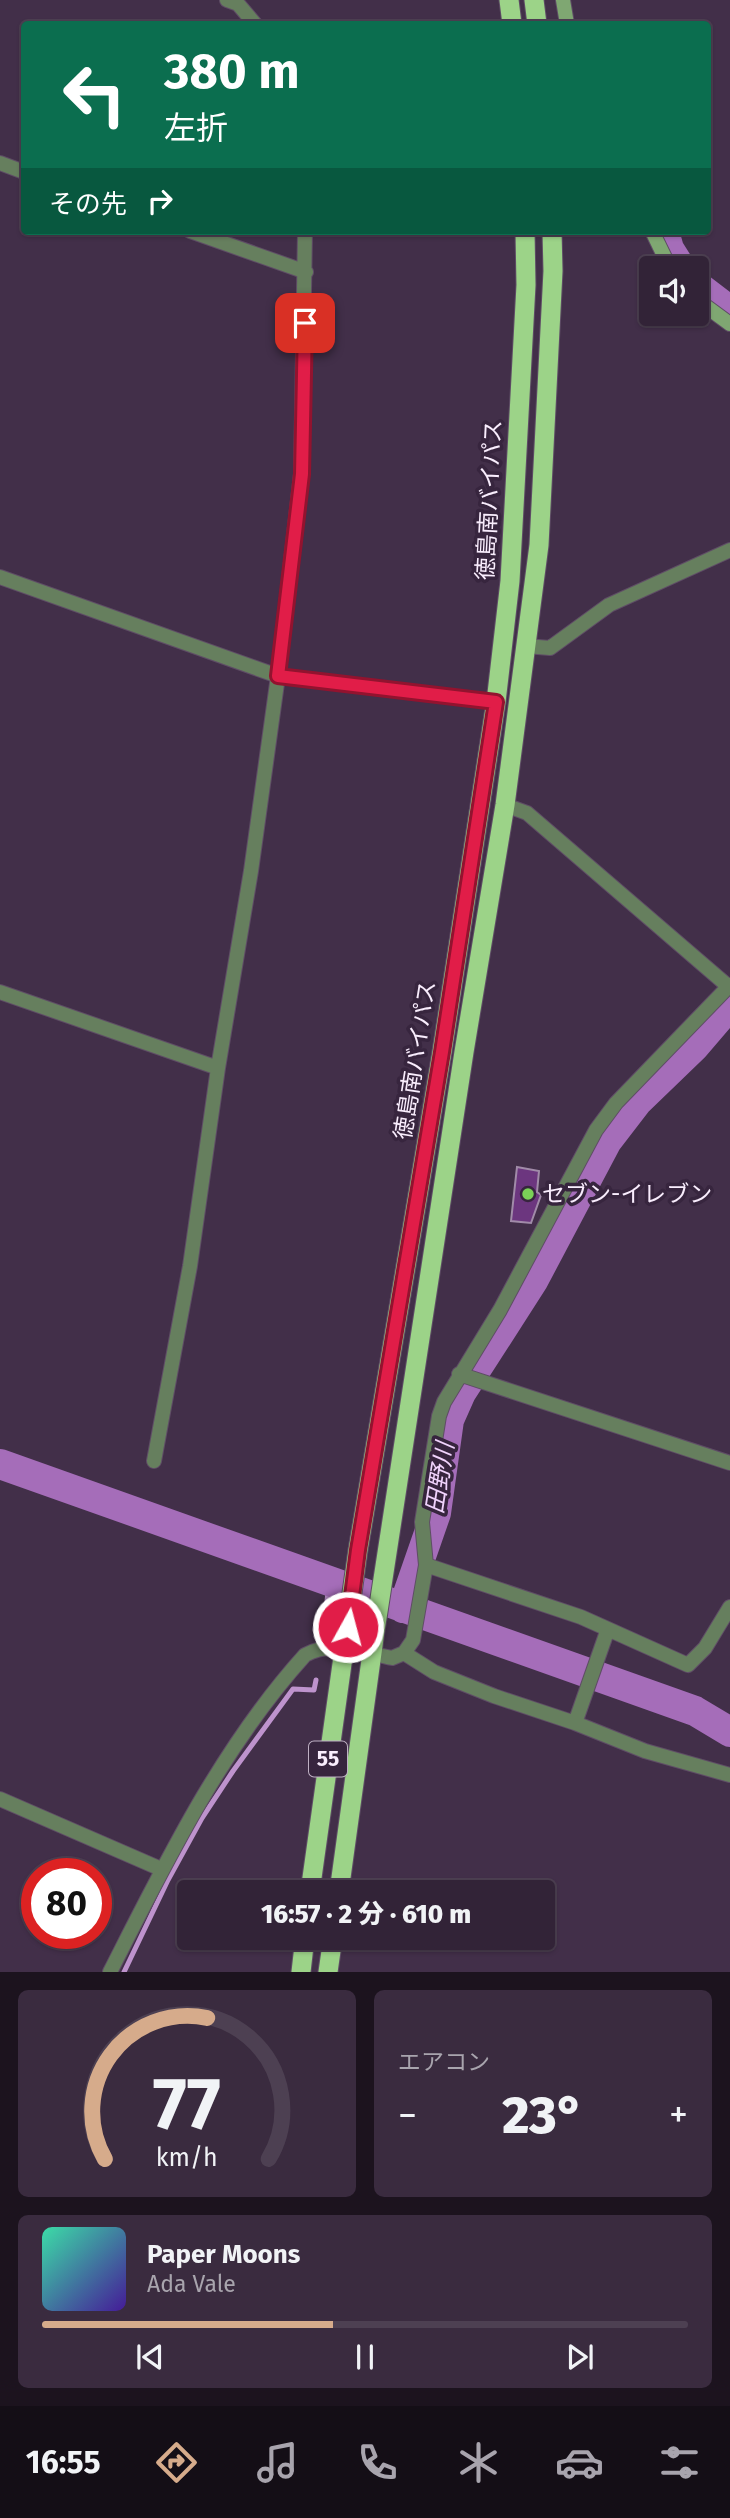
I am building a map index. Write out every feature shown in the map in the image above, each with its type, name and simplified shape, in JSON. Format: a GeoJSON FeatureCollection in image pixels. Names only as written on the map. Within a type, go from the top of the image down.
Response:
{"type":"FeatureCollection","features":[{"type":"Feature","properties":{"kind":"highway"},"geometry":{"type":"LineString","coordinates":[[509,0],[512,21]]}},
{"type":"Feature","properties":{"kind":"highway"},"geometry":{"type":"LineString","coordinates":[[534,0],[537,21]]}},
{"type":"Feature","properties":{"kind":"highway","name":"徳島南バイパス"},"geometry":{"type":"LineString","coordinates":[[312,1880],[358,1550],[442,1052],[496,702],[510,581],[526,285],[525,235]]}},
{"type":"Feature","properties":{"kind":"highway","name":"徳島南バイパス"},"geometry":{"type":"LineString","coordinates":[[341,1880],[375,1631],[464,1052],[505,805],[539,545],[553,271],[552,235]]}},
{"type":"Feature","properties":{"kind":"highway"},"geometry":{"type":"LineString","coordinates":[[301,1972],[303,1950]]}},
{"type":"Feature","properties":{"kind":"highway"},"geometry":{"type":"LineString","coordinates":[[328,1972],[331,1950]]}},
{"type":"Feature","properties":{"kind":"main road"},"geometry":{"type":"LineString","coordinates":[[563,0],[566,21]]}},
{"type":"Feature","properties":{"kind":"main road"},"geometry":{"type":"LineString","coordinates":[[654,235],[664,256]]}},
{"type":"Feature","properties":{"kind":"main road"},"geometry":{"type":"LineString","coordinates":[[709,309],[730,324]]}},
{"type":"Feature","properties":{"kind":"street"},"geometry":{"type":"LineString","coordinates":[[237,2],[253,21]]}},
{"type":"Feature","properties":{"kind":"street"},"geometry":{"type":"LineString","coordinates":[[0,163],[21,171]]}},
{"type":"Feature","properties":{"kind":"street"},"geometry":{"type":"LineString","coordinates":[[201,235],[306,272]]}},
{"type":"Feature","properties":{"kind":"street"},"geometry":{"type":"LineString","coordinates":[[154,1461],[190,1266],[278,676],[302,474],[305,235]]}},
{"type":"Feature","properties":{"kind":"street"},"geometry":{"type":"LineString","coordinates":[[526,646],[550,649],[609,605],[730,550]]}},
{"type":"Feature","properties":{"kind":"street"},"geometry":{"type":"LineString","coordinates":[[0,577],[278,676],[496,702]]}},
{"type":"Feature","properties":{"kind":"street"},"geometry":{"type":"LineString","coordinates":[[110,1972],[161,1869],[238,1742],[304,1655],[319,1647],[344,1648],[392,1658],[404,1653],[413,1640],[425,1571],[422,1522],[439,1416],[467,1378],[500,1310],[596,1130],[616,1103],[729,986],[527,813],[505,805]]}},
{"type":"Feature","properties":{"kind":"street"},"geometry":{"type":"LineString","coordinates":[[0,992],[218,1068]]}},
{"type":"Feature","properties":{"kind":"street"},"geometry":{"type":"LineString","coordinates":[[467,1378],[730,1463]]}},
{"type":"Feature","properties":{"kind":"street"},"geometry":{"type":"LineString","coordinates":[[425,1571],[581,1617],[606,1636],[688,1665],[705,1648],[730,1607]]}},
{"type":"Feature","properties":{"kind":"street"},"geometry":{"type":"LineString","coordinates":[[578,1717],[606,1636]]}},
{"type":"Feature","properties":{"kind":"street"},"geometry":{"type":"LineString","coordinates":[[404,1653],[434,1672],[494,1696],[578,1717],[645,1751],[730,1775]]}},
{"type":"Feature","properties":{"kind":"street"},"geometry":{"type":"LineString","coordinates":[[0,1799],[161,1869]]}},
{"type":"Feature","properties":{"kind":"building"},"geometry":{"type":"Polygon","coordinates":[[[517,1167],[539,1171],[537,1192],[541,1195],[531,1223],[511,1221],[517,1167]]]}},
{"type":"Feature","properties":{"kind":"waterway","name":"田野川"},"geometry":{"type":"LineString","coordinates":[[665,235],[673,256]]}},
{"type":"Feature","properties":{"kind":"waterway","name":"田野川"},"geometry":{"type":"LineString","coordinates":[[709,295],[730,311]]}},
{"type":"Feature","properties":{"kind":"waterway","name":"田野川"},"geometry":{"type":"LineString","coordinates":[[403,1608],[436,1513],[449,1420],[461,1393],[533,1281],[607,1141],[637,1102],[694,1047],[730,1005]]}},
{"type":"Feature","properties":{"kind":"waterway","name":"田野川"},"geometry":{"type":"LineString","coordinates":[[0,1464],[695,1711],[730,1732]]}},
{"type":"Feature","properties":{"kind":"waterway"},"geometry":{"type":"LineString","coordinates":[[326,1611],[329,1582]]}},
{"type":"Feature","properties":{"kind":"waterway"},"geometry":{"type":"LineString","coordinates":[[124,1972],[168,1880],[202,1818],[293,1689],[314,1690],[316,1680]]}},
{"type":"Feature","properties":{"kind":"place","name":"セブン-イレブン"},"geometry":{"type":"Point","coordinates":[528,1194]}},
{"type":"Feature","properties":{"kind":"route"},"geometry":{"type":"LineString","coordinates":[[305,323],[302,474],[278,676],[496,702],[442,1052],[358,1550],[348,1627]]}}]}
